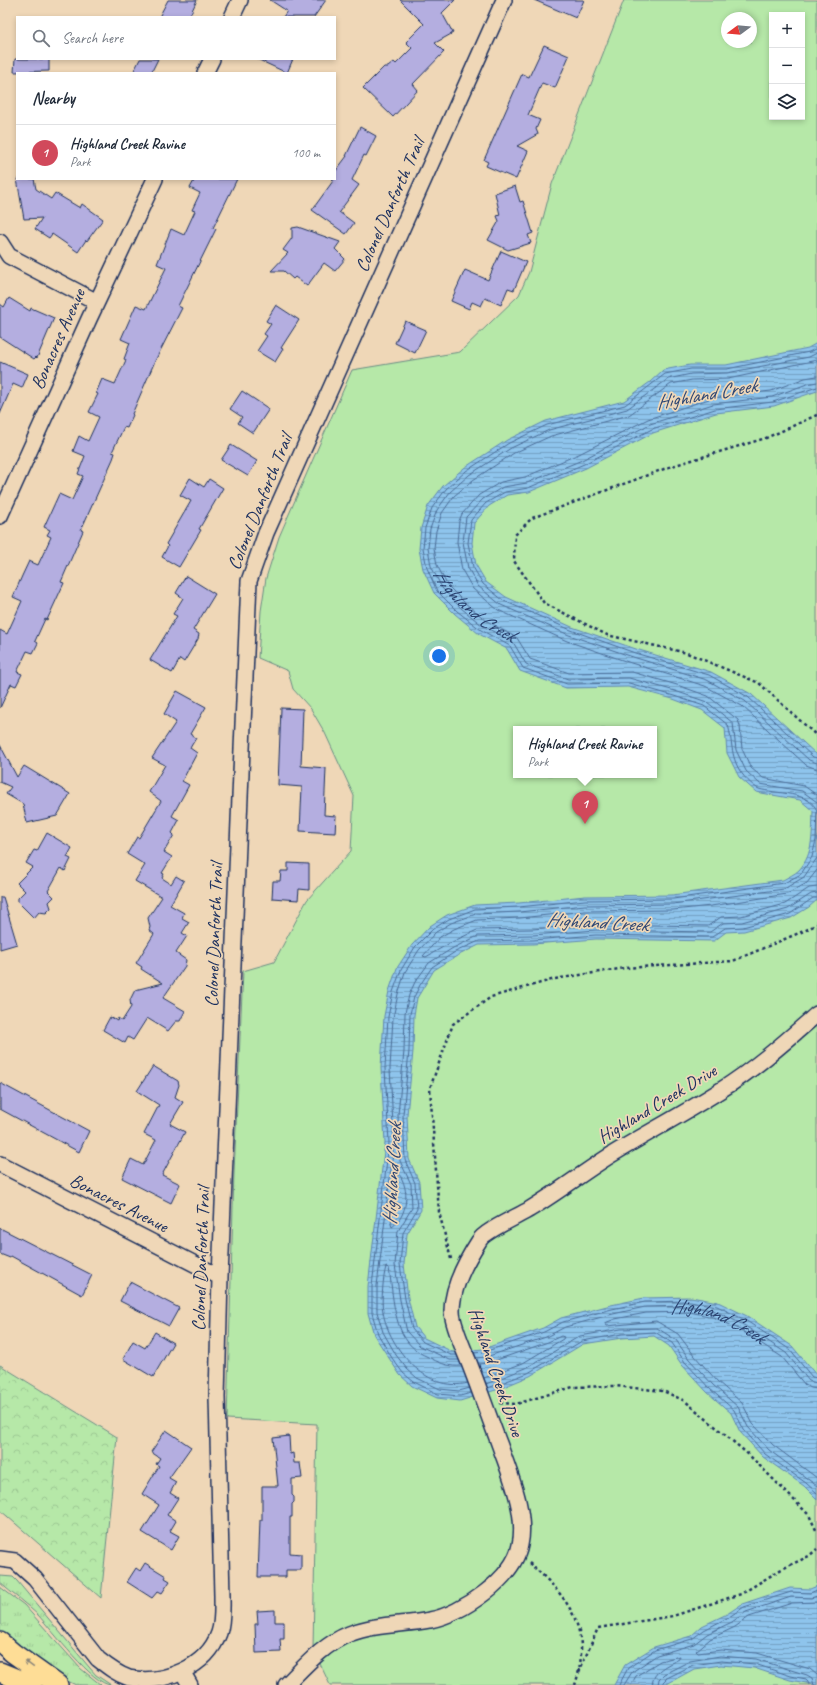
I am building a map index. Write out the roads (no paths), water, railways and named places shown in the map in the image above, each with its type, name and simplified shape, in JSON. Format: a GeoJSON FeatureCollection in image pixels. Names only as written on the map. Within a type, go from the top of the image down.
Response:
{"type":"FeatureCollection","features":[{"type":"Feature","properties":{"kind":"main road"},"geometry":{"type":"LineString","coordinates":[[0,1642],[58,1685]]}},
{"type":"Feature","properties":{"kind":"main road"},"geometry":{"type":"LineString","coordinates":[[0,1672],[32,1685]]}},
{"type":"Feature","properties":{"kind":"street"},"geometry":{"type":"LineString","coordinates":[[232,16],[240,0]]}},
{"type":"Feature","properties":{"kind":"street","name":"Colonel Danforth Trail"},"geometry":{"type":"LineString","coordinates":[[0,1559],[15,1561],[26,1570],[35,1579],[98,1659],[129,1679],[140,1681],[187,1679],[192,1667],[207,1654],[215,1642],[222,1623],[217,1397],[220,1278],[249,581],[266,533],[504,0]]}},
{"type":"Feature","properties":{"kind":"street"},"geometry":{"type":"LineString","coordinates":[[206,72],[212,60]]}},
{"type":"Feature","properties":{"kind":"street","name":"Bonacres Avenue"},"geometry":{"type":"LineString","coordinates":[[0,516],[97,302],[155,180]]}},
{"type":"Feature","properties":{"kind":"street"},"geometry":{"type":"LineString","coordinates":[[0,242],[9,256],[97,302]]}},
{"type":"Feature","properties":{"kind":"street","name":"Highland Creek Drive"},"geometry":{"type":"LineString","coordinates":[[286,1685],[314,1658],[342,1638],[352,1633],[385,1625],[431,1620],[464,1606],[493,1586],[506,1572],[517,1555],[521,1534],[519,1510],[512,1481],[484,1402],[460,1341],[452,1313],[457,1283],[480,1237],[529,1209],[612,1154],[722,1089],[774,1052],[817,1014]]}},
{"type":"Feature","properties":{"kind":"street","name":"Bonacres Avenue"},"geometry":{"type":"LineString","coordinates":[[0,1164],[220,1278]]}},
{"type":"Feature","properties":{"kind":"water","name":"Highland Creek"},"geometry":{"type":"Polygon","coordinates":[[[817,343],[817,391],[774,406],[716,413],[653,433],[586,468],[529,492],[507,495],[489,506],[474,523],[472,543],[476,565],[486,582],[506,597],[572,627],[636,649],[711,672],[751,694],[817,755],[817,900],[809,907],[791,918],[744,931],[726,932],[714,941],[596,939],[533,944],[479,945],[434,970],[417,998],[414,1015],[413,1051],[407,1115],[409,1159],[419,1182],[421,1210],[407,1234],[404,1264],[408,1298],[415,1327],[424,1338],[453,1352],[483,1349],[543,1328],[561,1318],[644,1298],[691,1297],[718,1302],[747,1316],[792,1346],[817,1376],[817,1499],[804,1486],[763,1457],[740,1432],[731,1413],[707,1392],[682,1365],[669,1346],[654,1336],[622,1338],[583,1344],[530,1376],[499,1389],[460,1401],[437,1398],[412,1386],[400,1375],[374,1335],[368,1313],[368,1286],[385,1143],[381,1068],[384,1016],[389,991],[397,968],[412,945],[430,926],[447,915],[475,905],[519,903],[585,896],[672,895],[783,880],[799,870],[804,864],[810,850],[812,834],[813,811],[800,800],[756,792],[739,777],[727,753],[725,728],[702,710],[673,699],[628,687],[566,688],[520,671],[507,649],[479,634],[455,614],[434,593],[423,569],[419,549],[421,528],[428,506],[443,486],[464,468],[507,440],[546,421],[624,401],[650,382],[663,370],[690,365],[726,365],[808,348],[817,343]]]}},
{"type":"Feature","properties":{"kind":"water"},"geometry":{"type":"Polygon","coordinates":[[[817,1586],[817,1685],[790,1680],[754,1668],[721,1665],[694,1669],[665,1685],[614,1685],[625,1665],[654,1647],[691,1636],[702,1626],[727,1614],[742,1604],[790,1588],[810,1589],[817,1586]]]}},
{"type":"Feature","properties":{"kind":"place","name":"Highland Creek Ravine"},"geometry":{"type":"Point","coordinates":[585,824]}}]}
